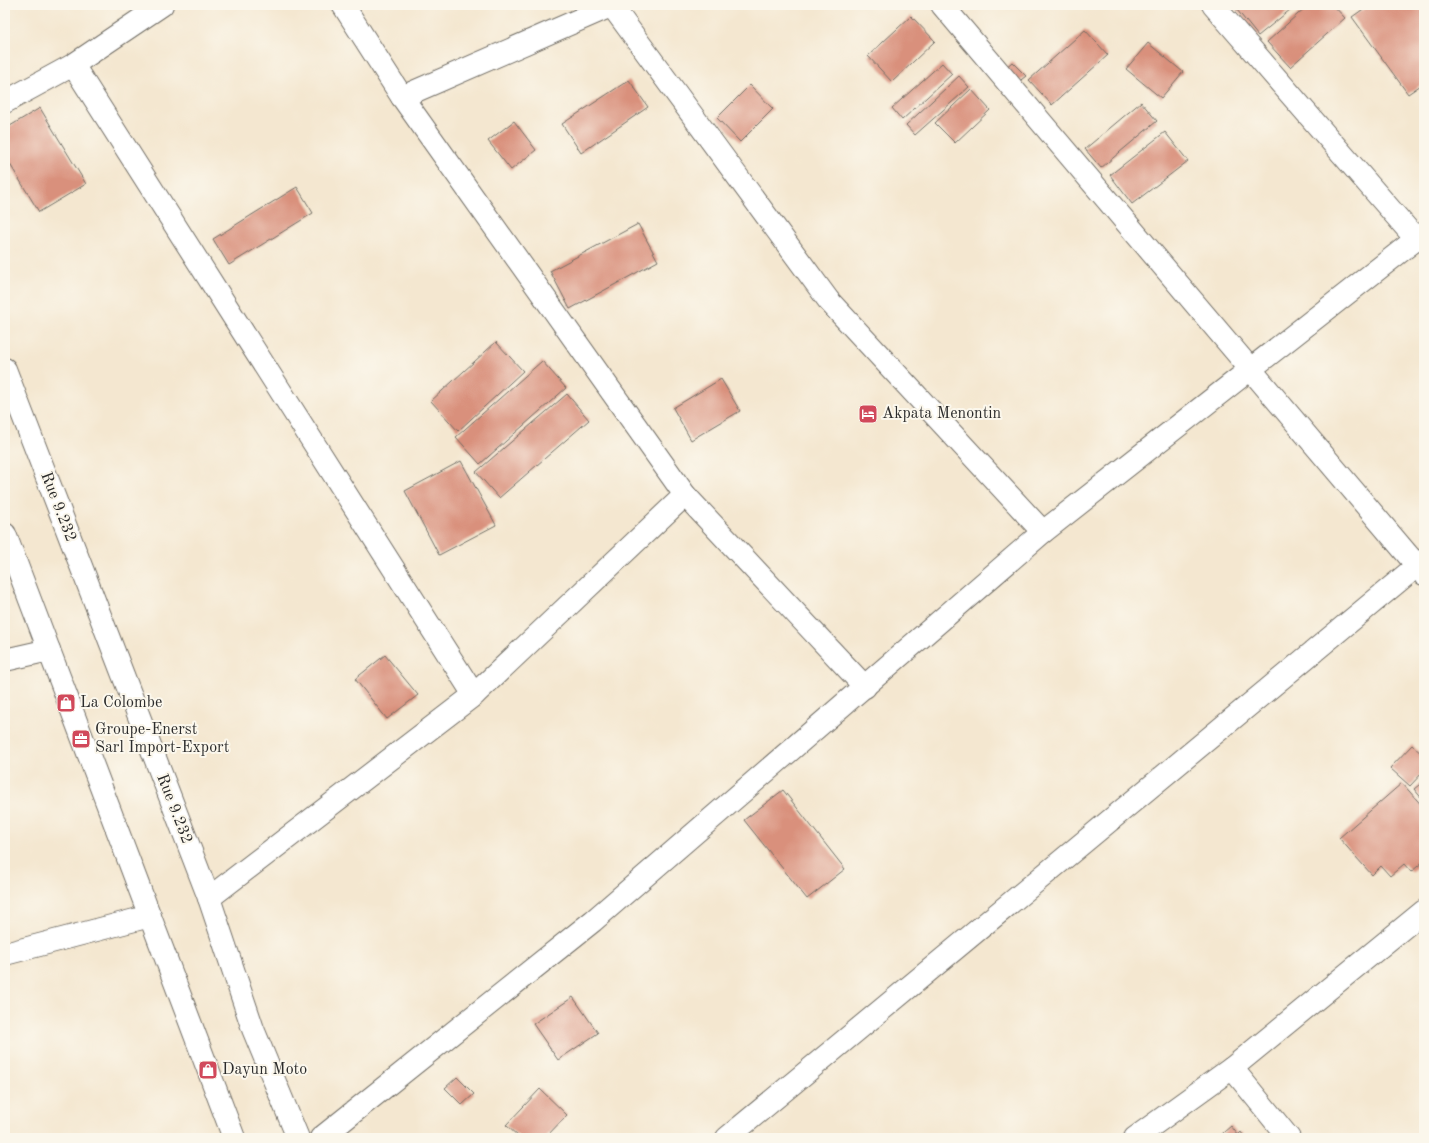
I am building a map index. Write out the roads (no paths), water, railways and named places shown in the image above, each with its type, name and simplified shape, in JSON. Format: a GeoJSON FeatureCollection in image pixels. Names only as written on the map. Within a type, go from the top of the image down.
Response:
{"type":"FeatureCollection","features":[{"type":"Feature","properties":{"kind":"street"},"geometry":{"type":"LineString","coordinates":[[5,102],[73,65],[162,5]]}},
{"type":"Feature","properties":{"kind":"street"},"geometry":{"type":"LineString","coordinates":[[343,5],[402,97],[686,495],[865,687]]}},
{"type":"Feature","properties":{"kind":"street"},"geometry":{"type":"LineString","coordinates":[[402,97],[613,5],[829,301],[1042,532]]}},
{"type":"Feature","properties":{"kind":"street"},"geometry":{"type":"LineString","coordinates":[[727,1138],[1422,567],[942,5]]}},
{"type":"Feature","properties":{"kind":"street"},"geometry":{"type":"LineString","coordinates":[[320,1138],[593,921],[865,687],[1042,532],[1420,236],[1213,5]]}},
{"type":"Feature","properties":{"kind":"street"},"geometry":{"type":"LineString","coordinates":[[73,65],[474,695]]}},
{"type":"Feature","properties":{"kind":"street","name":"Rue 9.232"},"geometry":{"type":"LineString","coordinates":[[5,369],[209,898],[253,1029],[298,1138]]}},
{"type":"Feature","properties":{"kind":"street"},"geometry":{"type":"LineString","coordinates":[[209,898],[474,695],[686,495]]}},
{"type":"Feature","properties":{"kind":"street"},"geometry":{"type":"LineString","coordinates":[[5,534],[234,1138]]}},
{"type":"Feature","properties":{"kind":"street"},"geometry":{"type":"LineString","coordinates":[[5,660],[49,650]]}},
{"type":"Feature","properties":{"kind":"street"},"geometry":{"type":"LineString","coordinates":[[5,954],[150,916]]}},
{"type":"Feature","properties":{"kind":"street"},"geometry":{"type":"LineString","coordinates":[[1135,1138],[1232,1068],[1421,920]]}},
{"type":"Feature","properties":{"kind":"street"},"geometry":{"type":"LineString","coordinates":[[1232,1068],[1289,1138]]}},
{"type":"Feature","properties":{"kind":"place","name":"Akpata Menontin"},"geometry":{"type":"Point","coordinates":[868,414]}},
{"type":"Feature","properties":{"kind":"place","name":"La Colombe"},"geometry":{"type":"Point","coordinates":[66,703]}},
{"type":"Feature","properties":{"kind":"place","name":"Groupe-Enerst Sarl Import-Export"},"geometry":{"type":"Point","coordinates":[81,739]}},
{"type":"Feature","properties":{"kind":"place","name":"Dayun Moto"},"geometry":{"type":"Point","coordinates":[208,1070]}}]}
